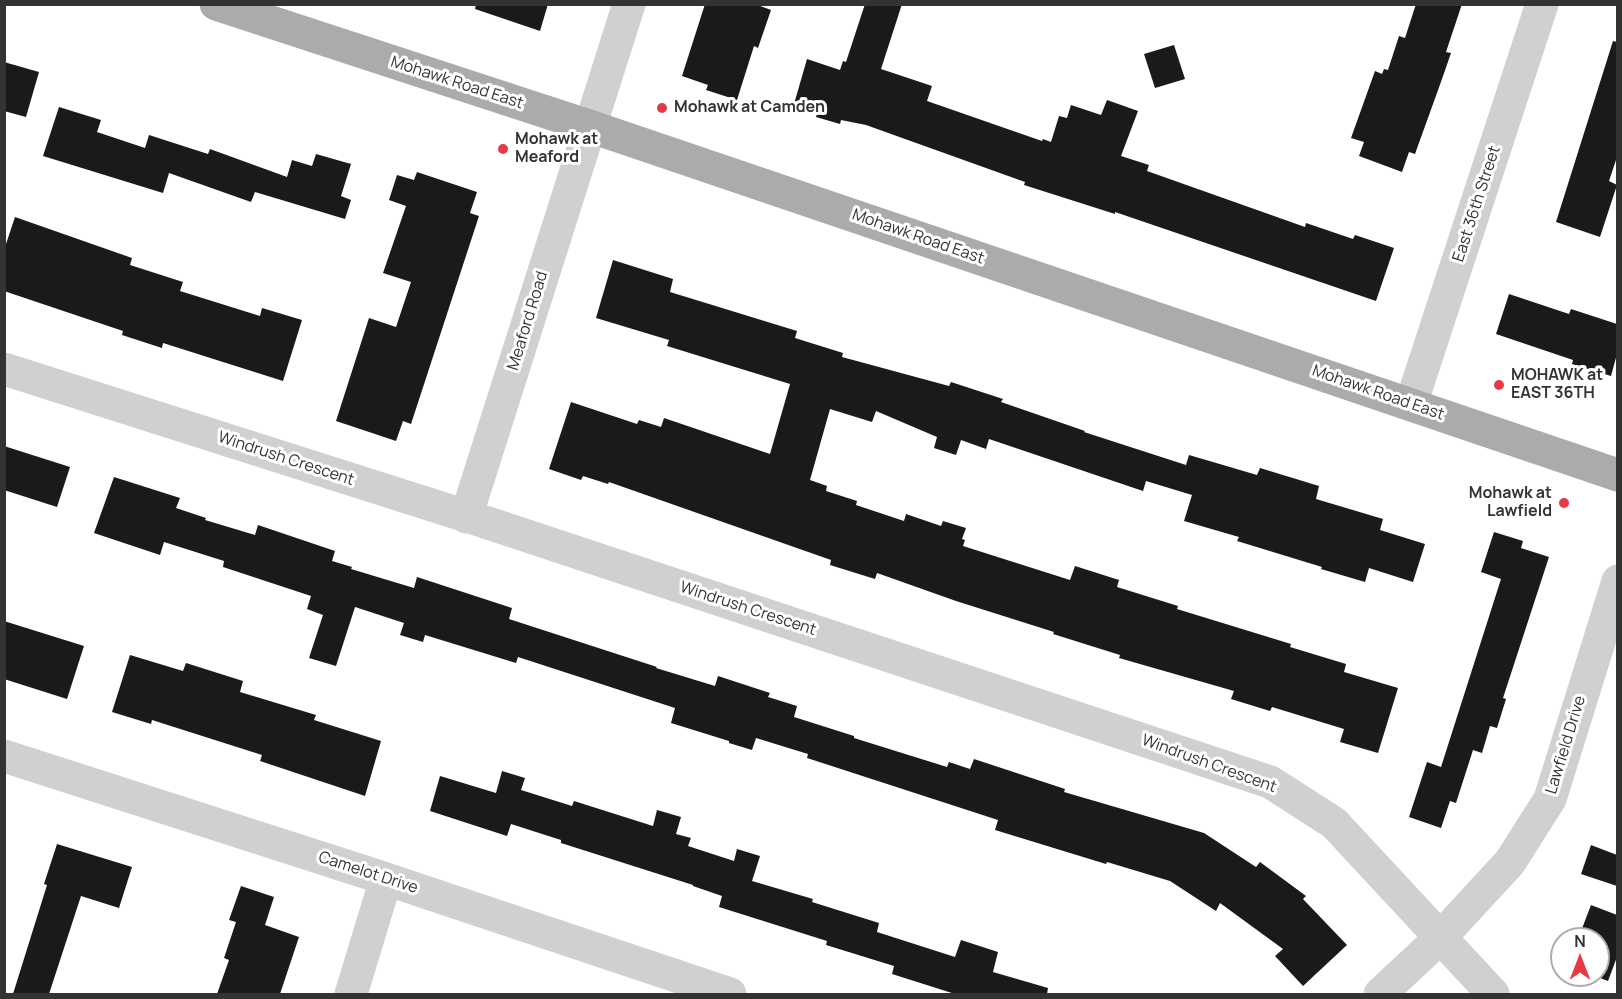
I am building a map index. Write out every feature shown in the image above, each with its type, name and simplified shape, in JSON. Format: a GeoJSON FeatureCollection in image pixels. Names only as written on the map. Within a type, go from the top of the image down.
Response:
{"type":"FeatureCollection","features":[{"type":"Feature","properties":{"kind":"main road","name":"Mohawk Road East"},"geometry":{"type":"LineString","coordinates":[[216,4],[589,126],[1617,475]]}},
{"type":"Feature","properties":{"kind":"street","name":"Meaford Road"},"geometry":{"type":"LineString","coordinates":[[466,517],[629,4]]}},
{"type":"Feature","properties":{"kind":"street","name":"East 36th Street"},"geometry":{"type":"LineString","coordinates":[[1411,404],[1542,4]]}},
{"type":"Feature","properties":{"kind":"street","name":"Windrush Crescent"},"geometry":{"type":"LineString","coordinates":[[4,369],[466,517],[1270,782],[1334,823],[1439,939],[1493,994]]}},
{"type":"Feature","properties":{"kind":"street","name":"Lawfield Drive"},"geometry":{"type":"LineString","coordinates":[[1380,994],[1439,939],[1510,861],[1550,799],[1617,580]]}},
{"type":"Feature","properties":{"kind":"street","name":"Camelot Drive"},"geometry":{"type":"LineString","coordinates":[[4,756],[386,879],[730,994]]}},
{"type":"Feature","properties":{"kind":"street"},"geometry":{"type":"LineString","coordinates":[[351,994],[386,879]]}},
{"type":"Feature","properties":{"kind":"building"},"geometry":{"type":"Polygon","coordinates":[[[476,4],[548,4],[540,31],[475,9],[476,4]]]}},
{"type":"Feature","properties":{"kind":"building"},"geometry":{"type":"Polygon","coordinates":[[[705,4],[755,4],[771,10],[758,48],[754,46],[737,100],[706,90],[708,85],[682,76],[705,4]]]}},
{"type":"Feature","properties":{"kind":"building"},"geometry":{"type":"Polygon","coordinates":[[[865,4],[902,4],[881,69],[932,86],[927,101],[1042,141],[1043,139],[1051,142],[1059,116],[1067,118],[1071,105],[1101,115],[1107,100],[1138,111],[1121,156],[1149,165],[1147,171],[1305,227],[1306,223],[1353,239],[1355,235],[1394,248],[1376,301],[1115,212],[1115,214],[1024,185],[1025,182],[866,125],[841,120],[840,124],[816,117],[818,111],[794,104],[807,59],[840,70],[843,61],[846,62],[865,4]]]}},
{"type":"Feature","properties":{"kind":"building"},"geometry":{"type":"Polygon","coordinates":[[[1416,4],[1462,4],[1446,52],[1451,53],[1442,79],[1415,154],[1409,152],[1402,172],[1359,156],[1364,142],[1351,138],[1375,71],[1382,74],[1384,69],[1388,70],[1399,36],[1405,38],[1416,4]]]}},
{"type":"Feature","properties":{"kind":"building"},"geometry":{"type":"Polygon","coordinates":[[[1613,41],[1617,42],[1617,157],[1609,181],[1617,185],[1600,237],[1556,222],[1613,41]]]}},
{"type":"Feature","properties":{"kind":"building"},"geometry":{"type":"Polygon","coordinates":[[[1174,45],[1185,79],[1155,88],[1144,54],[1174,45]]]}},
{"type":"Feature","properties":{"kind":"building"},"geometry":{"type":"Polygon","coordinates":[[[4,62],[39,72],[26,117],[4,111],[4,62]]]}},
{"type":"Feature","properties":{"kind":"building"},"geometry":{"type":"Polygon","coordinates":[[[59,107],[101,120],[97,132],[145,148],[149,135],[208,154],[210,149],[287,177],[292,160],[312,166],[316,154],[351,164],[341,196],[351,200],[345,219],[255,192],[251,202],[169,173],[163,193],[43,156],[59,107]]]}},
{"type":"Feature","properties":{"kind":"building"},"geometry":{"type":"Polygon","coordinates":[[[417,172],[477,192],[470,213],[479,216],[411,424],[403,421],[396,441],[336,421],[369,318],[396,327],[411,282],[383,273],[406,206],[389,200],[397,175],[414,180],[417,172]]]}},
{"type":"Feature","properties":{"kind":"building"},"geometry":{"type":"Polygon","coordinates":[[[15,217],[132,258],[130,265],[183,282],[180,291],[260,316],[262,308],[302,320],[283,381],[163,343],[162,348],[122,335],[123,331],[4,291],[4,250],[15,217]]]}},
{"type":"Feature","properties":{"kind":"building"},"geometry":{"type":"Polygon","coordinates":[[[613,260],[673,279],[670,292],[797,331],[795,338],[843,353],[842,357],[949,386],[951,382],[1003,399],[1001,402],[1084,432],[1186,465],[1189,455],[1257,475],[1260,468],[1319,486],[1316,499],[1383,519],[1380,530],[1425,544],[1413,582],[1369,568],[1365,582],[1237,541],[1239,537],[1184,521],[1192,495],[1146,481],[1143,491],[989,439],[986,449],[961,440],[956,455],[934,448],[937,437],[876,411],[872,422],[830,409],[810,480],[827,486],[826,491],[857,501],[856,505],[904,521],[906,514],[941,526],[943,521],[966,528],[962,539],[965,540],[963,546],[1070,580],[1075,566],[1119,580],[1117,587],[1178,606],[1177,609],[1291,644],[1290,647],[1346,664],[1344,672],[1398,688],[1378,753],[1340,742],[1344,729],[1272,707],[1270,711],[1231,699],[1234,691],[1119,658],[1120,655],[877,573],[875,579],[830,565],[831,560],[609,482],[608,484],[583,476],[581,480],[549,469],[571,402],[637,424],[639,420],[661,427],[664,418],[770,454],[790,384],[667,346],[669,340],[596,318],[613,260]]]}},
{"type":"Feature","properties":{"kind":"building"},"geometry":{"type":"Polygon","coordinates":[[[1509,294],[1569,314],[1571,309],[1617,324],[1617,354],[1611,376],[1572,364],[1573,360],[1496,334],[1509,294]]]}},
{"type":"Feature","properties":{"kind":"building"},"geometry":{"type":"Polygon","coordinates":[[[4,446],[70,467],[57,507],[4,490],[4,446]]]}},
{"type":"Feature","properties":{"kind":"building"},"geometry":{"type":"Polygon","coordinates":[[[114,477],[180,498],[176,508],[206,518],[205,520],[255,535],[258,525],[335,551],[332,561],[352,567],[351,569],[414,588],[417,577],[512,608],[509,619],[656,668],[715,686],[718,676],[770,693],[768,697],[797,706],[794,717],[854,736],[854,738],[947,767],[949,762],[970,769],[974,759],[1065,789],[1064,792],[1204,833],[1256,867],[1260,862],[1306,896],[1303,899],[1347,945],[1303,986],[1275,956],[1283,949],[1220,903],[1216,911],[1170,881],[995,830],[998,820],[807,758],[808,754],[756,738],[752,750],[729,743],[729,741],[671,723],[675,708],[518,657],[516,663],[425,635],[423,642],[400,635],[404,623],[355,607],[336,666],[309,658],[323,615],[307,609],[311,596],[223,567],[224,561],[164,542],[160,555],[94,533],[114,477]]]}},
{"type":"Feature","properties":{"kind":"building"},"geometry":{"type":"Polygon","coordinates":[[[1494,532],[1523,541],[1521,548],[1549,557],[1503,698],[1506,699],[1497,728],[1490,726],[1482,753],[1473,750],[1456,803],[1450,801],[1441,828],[1409,817],[1427,762],[1441,767],[1501,579],[1481,572],[1494,532]]]}},
{"type":"Feature","properties":{"kind":"building"},"geometry":{"type":"Polygon","coordinates":[[[4,621],[84,646],[67,699],[4,679],[4,621]]]}},
{"type":"Feature","properties":{"kind":"building"},"geometry":{"type":"Polygon","coordinates":[[[130,655],[183,671],[186,663],[243,681],[240,692],[316,715],[314,720],[381,741],[365,796],[260,761],[262,755],[152,720],[151,724],[112,712],[130,655]]]}},
{"type":"Feature","properties":{"kind":"building"},"geometry":{"type":"Polygon","coordinates":[[[502,771],[525,778],[521,790],[572,806],[574,801],[653,826],[657,810],[681,817],[676,834],[691,838],[688,846],[734,861],[737,849],[760,856],[752,881],[813,899],[812,902],[879,923],[877,932],[955,957],[961,940],[998,952],[993,972],[1048,988],[1047,994],[955,994],[892,974],[894,966],[826,945],[827,941],[719,907],[722,896],[693,885],[561,843],[561,840],[511,824],[507,836],[430,811],[440,776],[496,793],[502,771]]]}},
{"type":"Feature","properties":{"kind":"building"},"geometry":{"type":"Polygon","coordinates":[[[57,844],[132,867],[119,908],[81,896],[49,994],[13,994],[47,885],[44,884],[57,844]]]}},
{"type":"Feature","properties":{"kind":"building"},"geometry":{"type":"Polygon","coordinates":[[[1591,845],[1617,855],[1617,886],[1581,874],[1591,845]]]}},
{"type":"Feature","properties":{"kind":"building"},"geometry":{"type":"Polygon","coordinates":[[[241,886],[274,897],[265,925],[299,937],[280,994],[217,994],[229,960],[224,958],[236,922],[229,920],[241,886]]]}},
{"type":"Feature","properties":{"kind":"building"},"geometry":{"type":"Polygon","coordinates":[[[1591,905],[1617,915],[1617,957],[1610,976],[1610,927],[1583,927],[1591,905]]]}},
{"type":"Feature","properties":{"kind":"place","name":"Mohawk at Camden"},"geometry":{"type":"Point","coordinates":[662,108]}},
{"type":"Feature","properties":{"kind":"place","name":"Mohawk at Meaford"},"geometry":{"type":"Point","coordinates":[503,149]}},
{"type":"Feature","properties":{"kind":"place","name":"MOHAWK at EAST 36TH"},"geometry":{"type":"Point","coordinates":[1499,385]}},
{"type":"Feature","properties":{"kind":"place","name":"Mohawk at Lawfield"},"geometry":{"type":"Point","coordinates":[1564,503]}}]}
